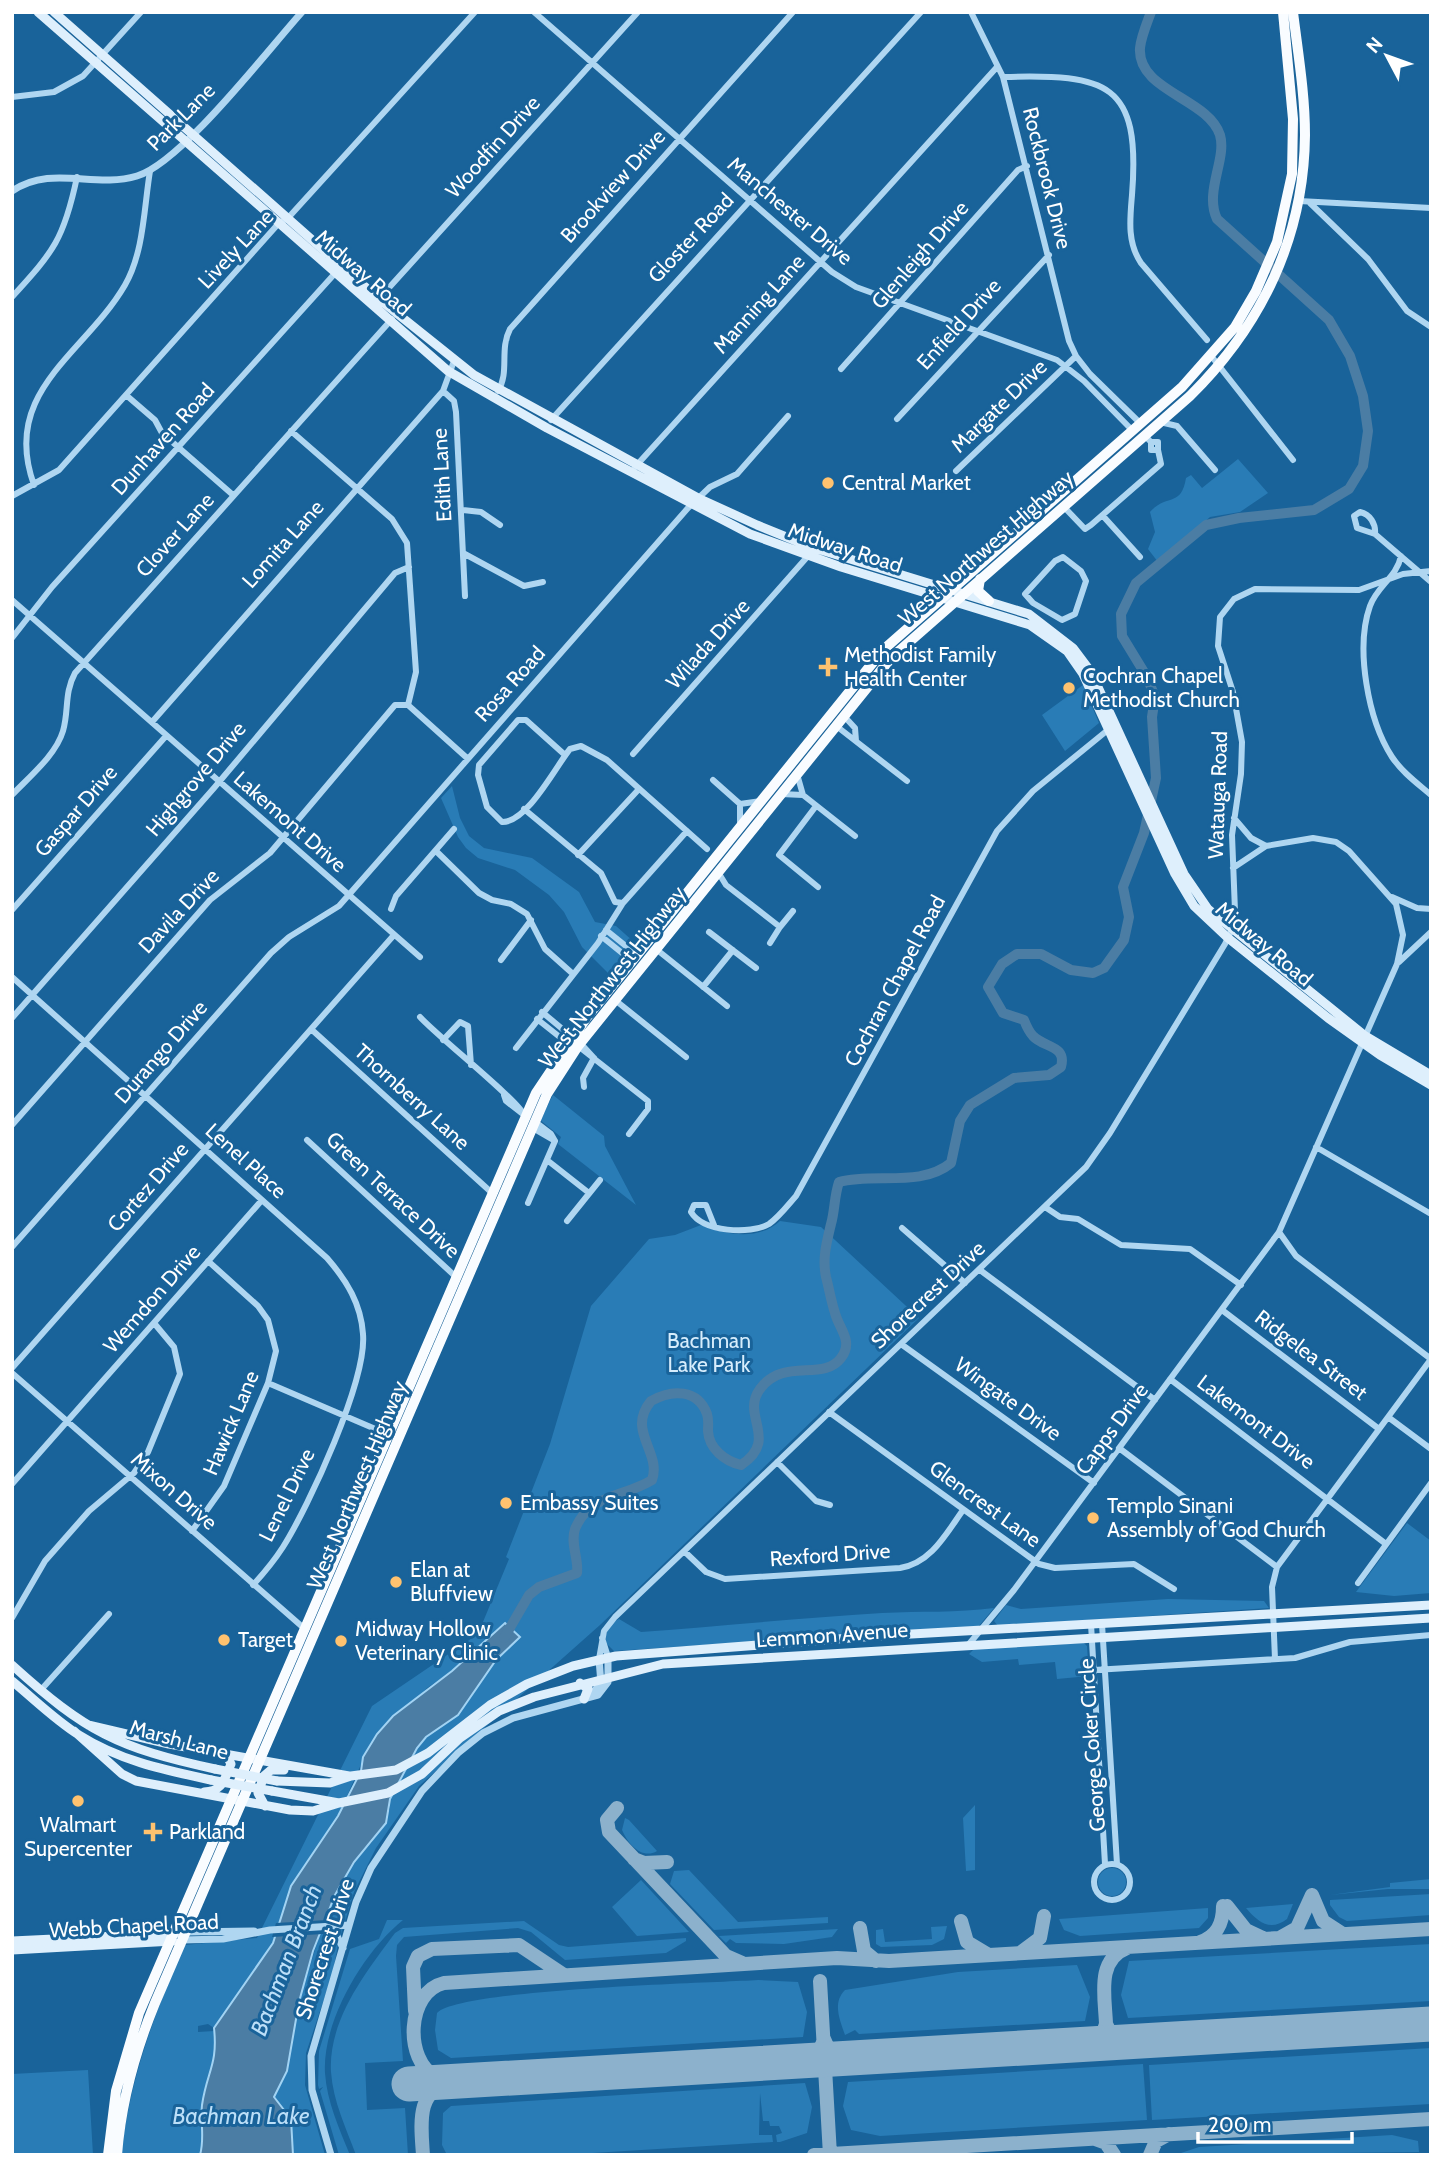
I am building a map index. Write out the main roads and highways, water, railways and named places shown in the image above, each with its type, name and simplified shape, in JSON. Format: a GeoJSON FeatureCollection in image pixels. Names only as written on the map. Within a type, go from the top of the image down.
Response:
{"type":"FeatureCollection","features":[{"type":"Feature","properties":{"kind":"main road","name":"Midway Road"},"geometry":{"type":"LineString","coordinates":[[38,12],[100,58]]}},
{"type":"Feature","properties":{"kind":"main road","name":"Midway Road"},"geometry":{"type":"LineString","coordinates":[[54,12],[100,58],[376,302],[454,361],[694,501],[864,575],[946,593]]}},
{"type":"Feature","properties":{"kind":"main road","name":"West Northwest Highway"},"geometry":{"type":"LineString","coordinates":[[117,2155],[136,2020],[178,1937],[260,1760],[421,1383],[460,1279],[529,1118],[555,1080],[573,1043],[639,961],[740,826],[831,722],[844,715],[891,658],[958,597],[1063,506],[1147,439],[1160,422],[1219,366],[1261,307],[1281,263],[1299,201],[1305,132],[1283,12]]}},
{"type":"Feature","properties":{"kind":"main road","name":"West Northwest Highway"},"geometry":{"type":"LineString","coordinates":[[1291,47],[1293,12]]}},
{"type":"Feature","properties":{"kind":"main road","name":"West Northwest Highway"},"geometry":{"type":"LineString","coordinates":[[573,1043],[615,1000],[639,961],[656,949],[797,774],[864,671],[946,593],[1182,387],[1212,356],[1235,327],[1256,291],[1277,242],[1299,201]]}},
{"type":"Feature","properties":{"kind":"main road","name":"Midway Road"},"geometry":{"type":"LineString","coordinates":[[394,317],[448,371],[547,428],[635,468]]}},
{"type":"Feature","properties":{"kind":"main road"},"geometry":{"type":"LineString","coordinates":[[1136,426],[1147,439]]}},
{"type":"Feature","properties":{"kind":"main road","name":"Midway Road"},"geometry":{"type":"LineString","coordinates":[[809,551],[867,564],[1040,626]]}},
{"type":"Feature","properties":{"kind":"main road"},"geometry":{"type":"LineString","coordinates":[[864,575],[867,564]]}},
{"type":"Feature","properties":{"kind":"main road"},"geometry":{"type":"LineString","coordinates":[[981,578],[978,591],[989,601]]}},
{"type":"Feature","properties":{"kind":"main road","name":"Midway Road"},"geometry":{"type":"LineString","coordinates":[[958,597],[989,601],[1040,626],[1075,661],[1139,773],[1193,889],[1230,934]]}},
{"type":"Feature","properties":{"kind":"main road"},"geometry":{"type":"LineString","coordinates":[[852,704],[866,676],[864,671]]}},
{"type":"Feature","properties":{"kind":"main road","name":"Midway Road"},"geometry":{"type":"LineString","coordinates":[[1112,727],[1134,785],[1185,893],[1201,914],[1362,1039]]}},
{"type":"Feature","properties":{"kind":"main road"},"geometry":{"type":"LineString","coordinates":[[1362,1039],[1431,1075]]}},
{"type":"Feature","properties":{"kind":"main road"},"geometry":{"type":"LineString","coordinates":[[1362,1039],[1431,1085]]}},
{"type":"Feature","properties":{"kind":"main road","name":"West Northwest Highway"},"geometry":{"type":"LineString","coordinates":[[178,1937],[229,1800],[411,1378],[460,1279]]}},
{"type":"Feature","properties":{"kind":"main road"},"geometry":{"type":"LineString","coordinates":[[411,1378],[421,1383]]}},
{"type":"Feature","properties":{"kind":"main road"},"geometry":{"type":"LineString","coordinates":[[397,1440],[395,1433],[401,1411],[399,1406]]}},
{"type":"Feature","properties":{"kind":"main road"},"geometry":{"type":"LineString","coordinates":[[348,1523],[359,1528]]}},
{"type":"Feature","properties":{"kind":"main road","name":"Lemmon Avenue"},"geometry":{"type":"LineString","coordinates":[[278,1781],[312,1784],[386,1772],[418,1759],[507,1695],[552,1674],[604,1658],[651,1650],[1431,1605]]}},
{"type":"Feature","properties":{"kind":"main road","name":"Lemmon Avenue"},"geometry":{"type":"LineString","coordinates":[[272,1791],[340,1803],[374,1797],[402,1786],[422,1774],[460,1738],[494,1714],[534,1697],[605,1677],[674,1662],[1431,1618]]}},
{"type":"Feature","properties":{"kind":"main road"},"geometry":{"type":"LineString","coordinates":[[876,1636],[877,1649]]}},
{"type":"Feature","properties":{"kind":"main road","name":"Marsh Lane"},"geometry":{"type":"LineString","coordinates":[[12,1665],[37,1695],[74,1731],[127,1759],[211,1780],[272,1791]]}},
{"type":"Feature","properties":{"kind":"main road","name":"Marsh Lane"},"geometry":{"type":"LineString","coordinates":[[12,1681],[114,1742],[149,1755],[278,1781]]}},
{"type":"Feature","properties":{"kind":"main road"},"geometry":{"type":"LineString","coordinates":[[580,1684],[588,1689],[584,1699]]}},
{"type":"Feature","properties":{"kind":"main road"},"geometry":{"type":"LineString","coordinates":[[278,1688],[289,1692]]}},
{"type":"Feature","properties":{"kind":"main road"},"geometry":{"type":"LineString","coordinates":[[88,1725],[296,1768],[352,1776]]}},
{"type":"Feature","properties":{"kind":"main road"},"geometry":{"type":"LineString","coordinates":[[74,1731],[81,1741],[129,1778],[265,1806],[313,1811],[340,1803]]}},
{"type":"Feature","properties":{"kind":"main road"},"geometry":{"type":"LineString","coordinates":[[189,1792],[215,1791],[222,1785],[231,1764],[227,1756],[219,1752]]}},
{"type":"Feature","properties":{"kind":"main road"},"geometry":{"type":"LineString","coordinates":[[265,1806],[258,1793],[266,1774],[271,1770],[296,1768]]}},
{"type":"Feature","properties":{"kind":"main road","name":"Webb Chapel Road"},"geometry":{"type":"LineString","coordinates":[[12,1941],[178,1937]]}},
{"type":"Feature","properties":{"kind":"main road","name":"Webb Chapel Road"},"geometry":{"type":"LineString","coordinates":[[12,1950],[97,1941]]}},
{"type":"Feature","properties":{"kind":"main road","name":"West Northwest Highway"},"geometry":{"type":"LineString","coordinates":[[108,2155],[113,2107],[129,2057]]}},
{"type":"Feature","properties":{"kind":"water","name":"Bachman Lake"},"geometry":{"type":"Polygon","coordinates":[[[505,1623],[520,1637],[496,1660],[458,1715],[426,1737],[417,1748],[390,1799],[386,1823],[354,1862],[335,1895],[313,1951],[299,2002],[287,2071],[274,2097],[291,2119],[293,2155],[200,2155],[202,2105],[213,2060],[214,2028],[273,1943],[291,1886],[338,1816],[361,1771],[363,1757],[377,1734],[393,1716],[452,1671],[505,1623]]]}},
{"type":"Feature","properties":{"kind":"waterway","name":"Bachman Branch"},"geometry":{"type":"LineString","coordinates":[[504,1638],[529,1595],[539,1587],[577,1573],[575,1529],[589,1509],[652,1480],[653,1460],[642,1422],[644,1412],[651,1401],[676,1393],[697,1400],[707,1414],[709,1437],[715,1449],[729,1461],[741,1465],[758,1446],[755,1399],[769,1379],[791,1371],[824,1368],[841,1358],[845,1352],[846,1341],[834,1308],[825,1263],[839,1182],[911,1177],[939,1171],[951,1163],[960,1121],[970,1105],[1014,1078],[1049,1075],[1061,1067],[1062,1060],[1058,1051],[1033,1036],[1024,1020],[1003,1013],[988,987],[1002,964],[1017,954],[1041,954],[1071,970],[1093,973],[1104,968],[1124,940],[1129,917],[1123,887],[1144,833],[1156,778],[1152,717],[1155,697],[1147,677],[1122,636],[1121,614],[1136,583],[1206,525],[1239,518],[1314,510],[1349,489],[1363,466],[1368,431],[1363,396],[1350,356],[1329,320],[1217,219],[1213,198],[1221,154],[1220,135],[1213,122],[1161,85],[1142,63],[1140,48],[1151,12]]}},
{"type":"Feature","properties":{"kind":"place","name":"Central Market"},"geometry":{"type":"Point","coordinates":[828,483]}},
{"type":"Feature","properties":{"kind":"place","name":"Methodist Family Health Center"},"geometry":{"type":"Point","coordinates":[828,667]}},
{"type":"Feature","properties":{"kind":"place","name":"Cochran Chapel Methodist Church"},"geometry":{"type":"Point","coordinates":[1069,688]}},
{"type":"Feature","properties":{"kind":"place","name":"Embassy Suites"},"geometry":{"type":"Point","coordinates":[506,1503]}},
{"type":"Feature","properties":{"kind":"place","name":"Templo Sinani Assembly of God Church"},"geometry":{"type":"Point","coordinates":[1093,1518]}},
{"type":"Feature","properties":{"kind":"place","name":"Elan at Bluffview"},"geometry":{"type":"Point","coordinates":[396,1582]}},
{"type":"Feature","properties":{"kind":"place","name":"Target"},"geometry":{"type":"Point","coordinates":[224,1640]}},
{"type":"Feature","properties":{"kind":"place","name":"Midway Hollow Veterinary Clinic"},"geometry":{"type":"Point","coordinates":[341,1641]}},
{"type":"Feature","properties":{"kind":"place","name":"Walmart Supercenter"},"geometry":{"type":"Point","coordinates":[78,1801]}},
{"type":"Feature","properties":{"kind":"place","name":"Parkland"},"geometry":{"type":"Point","coordinates":[153,1832]}},
{"type":"Feature","properties":{"kind":"park label","name":"Bachman Lake Park"},"geometry":{"type":"Point","coordinates":[709,1353]}}]}
